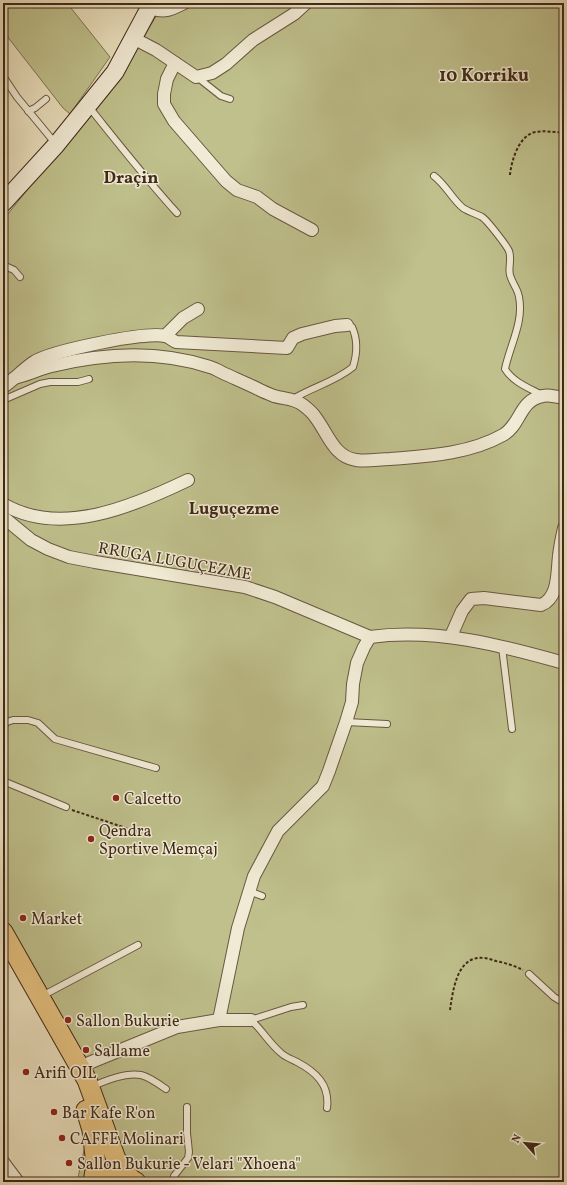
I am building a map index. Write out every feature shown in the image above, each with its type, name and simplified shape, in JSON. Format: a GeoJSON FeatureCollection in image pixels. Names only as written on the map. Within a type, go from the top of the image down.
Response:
{"type":"FeatureCollection","features":[{"type":"Feature","properties":{"kind":"main road"},"geometry":{"type":"LineString","coordinates":[[4,202],[56,145],[114,72],[151,5]]}},
{"type":"Feature","properties":{"kind":"main road"},"geometry":{"type":"LineString","coordinates":[[3,932],[90,1087],[116,1159],[133,1180]]}},
{"type":"Feature","properties":{"kind":"main road"},"geometry":{"type":"LineString","coordinates":[[3,953],[77,1084],[92,1130],[96,1165],[93,1182]]}},
{"type":"Feature","properties":{"kind":"main road"},"geometry":{"type":"LineString","coordinates":[[100,1182],[116,1176],[133,1180]]}},
{"type":"Feature","properties":{"kind":"street"},"geometry":{"type":"LineString","coordinates":[[151,5],[161,12],[167,11],[184,3]]}},
{"type":"Feature","properties":{"kind":"street"},"geometry":{"type":"LineString","coordinates":[[133,38],[156,50],[196,77],[212,73],[226,64],[253,40],[294,14],[306,3]]}},
{"type":"Feature","properties":{"kind":"street"},"geometry":{"type":"LineString","coordinates":[[175,63],[168,79],[164,94],[164,104],[174,121],[226,182],[237,190],[257,197],[274,209],[312,230]]}},
{"type":"Feature","properties":{"kind":"street"},"geometry":{"type":"LineString","coordinates":[[165,336],[183,318],[198,309]]}},
{"type":"Feature","properties":{"kind":"street"},"geometry":{"type":"LineString","coordinates":[[3,387],[34,362],[70,349],[128,338],[165,336],[176,342],[282,349],[287,348],[293,338],[309,331],[347,325]]}},
{"type":"Feature","properties":{"kind":"street"},"geometry":{"type":"LineString","coordinates":[[14,378],[25,376],[52,366],[130,354],[164,356],[185,360],[211,367],[273,396],[293,399],[302,404],[315,416],[341,455],[356,460],[368,461],[417,457],[478,447],[505,434],[515,423],[528,402],[544,396],[554,395],[564,397]]}},
{"type":"Feature","properties":{"kind":"street"},"geometry":{"type":"LineString","coordinates":[[3,504],[27,515],[51,519],[74,518],[110,511],[153,497],[188,480]]}},
{"type":"Feature","properties":{"kind":"street","name":"RRUGA LUGUÇEZME"},"geometry":{"type":"LineString","coordinates":[[3,517],[31,540],[48,549],[69,557],[245,587],[275,597],[370,637]]}},
{"type":"Feature","properties":{"kind":"street"},"geometry":{"type":"LineString","coordinates":[[451,636],[462,611],[471,599],[484,598],[541,605],[547,603],[553,594],[561,566],[559,557],[564,528]]}},
{"type":"Feature","properties":{"kind":"street"},"geometry":{"type":"LineString","coordinates":[[219,1020],[238,928],[249,891],[263,859],[278,831],[323,786],[330,771],[352,702],[352,684],[357,663],[370,637],[393,634],[451,636],[563,661]]}},
{"type":"Feature","properties":{"kind":"street"},"geometry":{"type":"LineString","coordinates":[[80,1068],[177,1027],[219,1020],[251,1020]]}},
{"type":"Feature","properties":{"kind":"street"},"geometry":{"type":"LineString","coordinates":[[3,1162],[18,1182]]}},
{"type":"Feature","properties":{"kind":"lane"},"geometry":{"type":"LineString","coordinates":[[3,76],[17,97],[56,145]]}},
{"type":"Feature","properties":{"kind":"lane"},"geometry":{"type":"LineString","coordinates":[[196,77],[221,96],[230,99]]}},
{"type":"Feature","properties":{"kind":"lane"},"geometry":{"type":"LineString","coordinates":[[28,111],[35,108],[46,98]]}},
{"type":"Feature","properties":{"kind":"lane"},"geometry":{"type":"LineString","coordinates":[[88,106],[104,124],[145,178],[177,214]]}},
{"type":"Feature","properties":{"kind":"lane"},"geometry":{"type":"LineString","coordinates":[[434,176],[440,180],[457,202],[464,208],[482,217],[488,222],[509,250],[509,273],[512,283],[519,296],[520,314],[518,327],[505,369],[509,375],[519,383],[544,396]]}},
{"type":"Feature","properties":{"kind":"lane"},"geometry":{"type":"LineString","coordinates":[[3,265],[14,270],[20,277]]}},
{"type":"Feature","properties":{"kind":"lane"},"geometry":{"type":"LineString","coordinates":[[293,399],[353,368],[356,342],[352,327],[347,325]]}},
{"type":"Feature","properties":{"kind":"lane"},"geometry":{"type":"LineString","coordinates":[[3,400],[40,384],[50,382],[78,382],[89,379]]}},
{"type":"Feature","properties":{"kind":"lane"},"geometry":{"type":"LineString","coordinates":[[502,647],[512,729]]}},
{"type":"Feature","properties":{"kind":"lane"},"geometry":{"type":"LineString","coordinates":[[3,726],[7,722],[13,720],[28,720],[38,723],[55,739],[156,768]]}},
{"type":"Feature","properties":{"kind":"lane"},"geometry":{"type":"LineString","coordinates":[[346,722],[387,724]]}},
{"type":"Feature","properties":{"kind":"lane"},"geometry":{"type":"LineString","coordinates":[[3,781],[66,807]]}},
{"type":"Feature","properties":{"kind":"lane"},"geometry":{"type":"LineString","coordinates":[[249,891],[262,896]]}},
{"type":"Feature","properties":{"kind":"lane"},"geometry":{"type":"LineString","coordinates":[[40,998],[138,945]]}},
{"type":"Feature","properties":{"kind":"lane"},"geometry":{"type":"LineString","coordinates":[[529,974],[554,997],[564,1003]]}},
{"type":"Feature","properties":{"kind":"lane"},"geometry":{"type":"LineString","coordinates":[[302,1004],[251,1020],[272,1044],[285,1056],[298,1062],[318,1076],[328,1098],[327,1108]]}},
{"type":"Feature","properties":{"kind":"lane"},"geometry":{"type":"LineString","coordinates":[[90,1087],[115,1078],[140,1075],[166,1088]]}},
{"type":"Feature","properties":{"kind":"lane"},"geometry":{"type":"LineString","coordinates":[[174,1182],[174,1176],[188,1158],[189,1152],[186,1134],[187,1106]]}},
{"type":"Feature","properties":{"kind":"path"},"geometry":{"type":"LineString","coordinates":[[510,175],[513,158],[526,137],[534,132],[564,132]]}},
{"type":"Feature","properties":{"kind":"path"},"geometry":{"type":"LineString","coordinates":[[66,807],[147,835],[153,834]]}},
{"type":"Feature","properties":{"kind":"path"},"geometry":{"type":"LineString","coordinates":[[450,1010],[452,993],[456,980],[465,963],[479,958],[485,958],[512,965],[529,974]]}},
{"type":"Feature","properties":{"kind":"green space"},"geometry":{"type":"Polygon","coordinates":[[[13,3],[67,3],[110,57],[70,114],[63,108],[3,31],[3,9],[13,3]]]}},
{"type":"Feature","properties":{"kind":"green space"},"geometry":{"type":"Polygon","coordinates":[[[164,3],[564,3],[564,1182],[77,1182],[96,1096],[3,930],[3,220],[124,70],[164,3]]]}},
{"type":"Feature","properties":{"kind":"place","name":"Calcetto"},"geometry":{"type":"Point","coordinates":[116,798]}},
{"type":"Feature","properties":{"kind":"place","name":"Qendra Sportive Memçaj"},"geometry":{"type":"Point","coordinates":[91,839]}},
{"type":"Feature","properties":{"kind":"place","name":"Market"},"geometry":{"type":"Point","coordinates":[23,918]}},
{"type":"Feature","properties":{"kind":"place","name":"Sallon Bukurie"},"geometry":{"type":"Point","coordinates":[68,1020]}},
{"type":"Feature","properties":{"kind":"place","name":"Sallame"},"geometry":{"type":"Point","coordinates":[86,1050]}},
{"type":"Feature","properties":{"kind":"place","name":"Arifi OIL"},"geometry":{"type":"Point","coordinates":[26,1072]}},
{"type":"Feature","properties":{"kind":"place","name":"Bar Kafe R'on"},"geometry":{"type":"Point","coordinates":[54,1112]}},
{"type":"Feature","properties":{"kind":"place","name":"CAFFE Molinari"},"geometry":{"type":"Point","coordinates":[62,1138]}},
{"type":"Feature","properties":{"kind":"place","name":"Sallon Bukurie - Velari \"Xhoena\""},"geometry":{"type":"Point","coordinates":[69,1163]}},
{"type":"Feature","properties":{"kind":"district","name":"10 Korriku"},"geometry":{"type":"Point","coordinates":[484,75]}},
{"type":"Feature","properties":{"kind":"district","name":"Draçin"},"geometry":{"type":"Point","coordinates":[131,177]}},
{"type":"Feature","properties":{"kind":"district","name":"Luguçezme"},"geometry":{"type":"Point","coordinates":[234,508]}}]}
